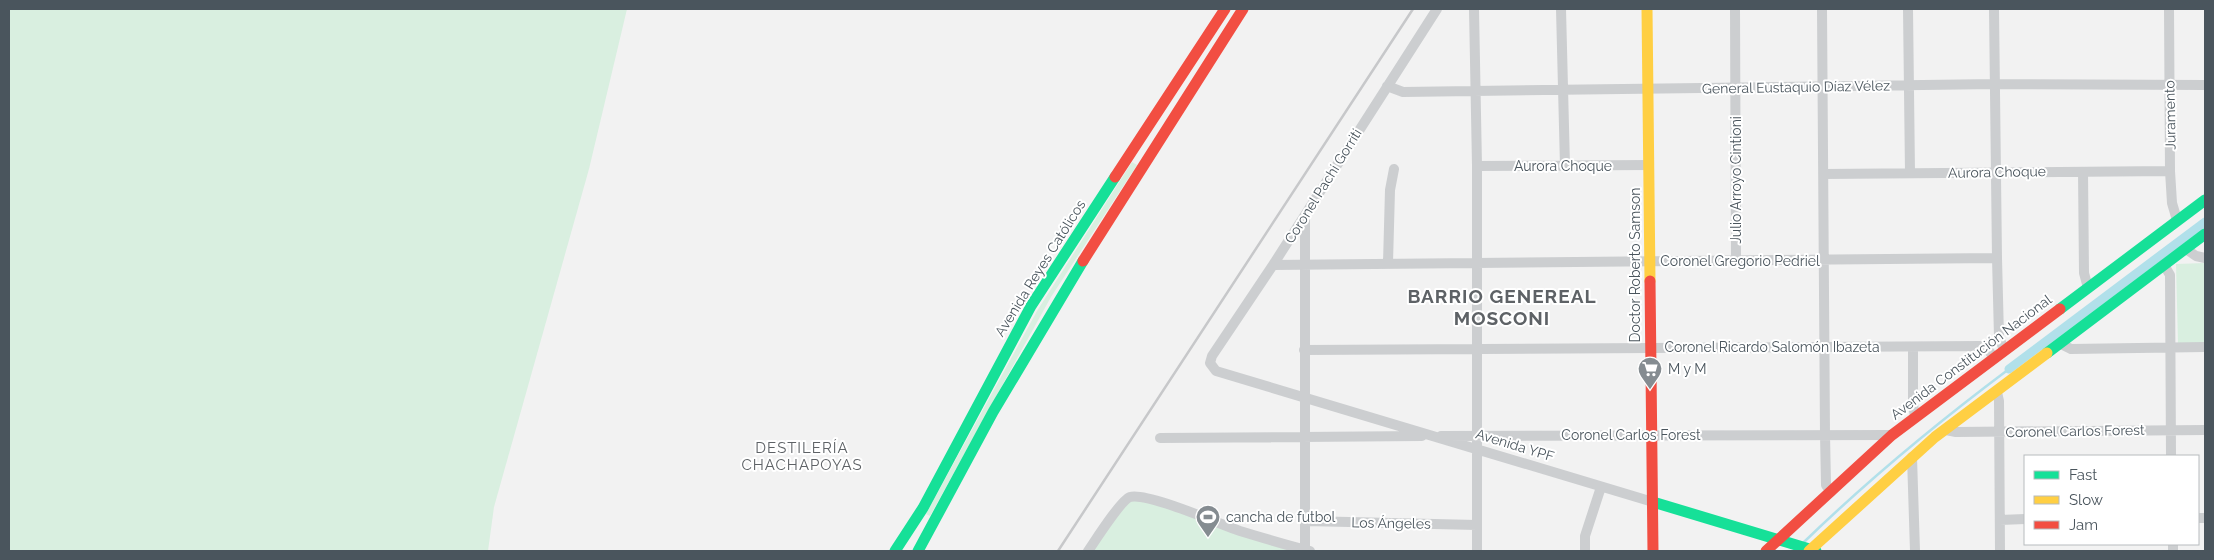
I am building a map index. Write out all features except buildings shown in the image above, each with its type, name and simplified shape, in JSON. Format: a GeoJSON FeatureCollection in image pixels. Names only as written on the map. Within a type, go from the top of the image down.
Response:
{"type":"FeatureCollection","features":[{"type":"Feature","properties":{"kind":"main road","name":"Avenida Reyes Católicos"},"geometry":{"type":"LineString","coordinates":[[895,551],[922,508],[1031,306],[1225,9]]}},
{"type":"Feature","properties":{"kind":"main road"},"geometry":{"type":"LineString","coordinates":[[918,551],[1030,346],[1156,142],[1243,9]]}},
{"type":"Feature","properties":{"kind":"main road","name":"Doctor Roberto Samson"},"geometry":{"type":"LineString","coordinates":[[1648,9],[1653,551]]}},
{"type":"Feature","properties":{"kind":"main road","name":"Avenida Constitución Nacional"},"geometry":{"type":"LineString","coordinates":[[1766,551],[1892,435],[2205,200]]}},
{"type":"Feature","properties":{"kind":"main road"},"geometry":{"type":"LineString","coordinates":[[1810,550],[1912,457],[2205,234]]}},
{"type":"Feature","properties":{"kind":"main road","name":"Avenida YPF"},"geometry":{"type":"LineString","coordinates":[[1653,502],[1810,550]]}},
{"type":"Feature","properties":{"kind":"street","name":"Coronel Pachi Gorriti"},"geometry":{"type":"LineString","coordinates":[[1210,363],[1212,356],[1273,265],[1437,9]]}},
{"type":"Feature","properties":{"kind":"street"},"geometry":{"type":"LineString","coordinates":[[1474,9],[1477,166],[1477,551]]}},
{"type":"Feature","properties":{"kind":"street"},"geometry":{"type":"LineString","coordinates":[[1561,9],[1565,166]]}},
{"type":"Feature","properties":{"kind":"street","name":"Julio Arroyo Cintioni"},"geometry":{"type":"LineString","coordinates":[[1735,9],[1736,261]]}},
{"type":"Feature","properties":{"kind":"street"},"geometry":{"type":"LineString","coordinates":[[1822,9],[1825,434],[1826,486],[1831,492]]}},
{"type":"Feature","properties":{"kind":"street"},"geometry":{"type":"LineString","coordinates":[[1908,9],[1910,173]]}},
{"type":"Feature","properties":{"kind":"street"},"geometry":{"type":"LineString","coordinates":[[1994,9],[1999,336],[2004,350]]}},
{"type":"Feature","properties":{"kind":"street","name":"Juramento"},"geometry":{"type":"LineString","coordinates":[[2169,9],[2170,171],[2172,203],[2177,220]]}},
{"type":"Feature","properties":{"kind":"street","name":"General Eustaquio Díaz Vélez"},"geometry":{"type":"LineString","coordinates":[[1387,86],[1402,92],[1995,84],[2205,85]]}},
{"type":"Feature","properties":{"kind":"street","name":"Aurora Choque"},"geometry":{"type":"LineString","coordinates":[[1477,166],[1649,165]]}},
{"type":"Feature","properties":{"kind":"street"},"geometry":{"type":"LineString","coordinates":[[1388,263],[1390,190],[1394,169]]}},
{"type":"Feature","properties":{"kind":"street","name":"Aurora Choque"},"geometry":{"type":"LineString","coordinates":[[1824,174],[2170,171]]}},
{"type":"Feature","properties":{"kind":"street"},"geometry":{"type":"LineString","coordinates":[[2084,172],[2084,273],[2088,288]]}},
{"type":"Feature","properties":{"kind":"street"},"geometry":{"type":"LineString","coordinates":[[1088,551],[1112,516],[1126,499],[1131,496],[1141,497],[1195,513],[1239,531],[1307,551],[1304,436],[1303,263],[1305,214]]}},
{"type":"Feature","properties":{"kind":"street"},"geometry":{"type":"LineString","coordinates":[[2186,249],[2196,256],[2205,258]]}},
{"type":"Feature","properties":{"kind":"street","name":"Coronel Gregorio Pedriel"},"geometry":{"type":"LineString","coordinates":[[1273,265],[1303,263],[1651,262],[1997,258]]}},
{"type":"Feature","properties":{"kind":"street"},"geometry":{"type":"LineString","coordinates":[[2164,265],[2170,275],[2171,455]]}},
{"type":"Feature","properties":{"kind":"street"},"geometry":{"type":"LineString","coordinates":[[2061,344],[2071,349],[2205,347]]}},
{"type":"Feature","properties":{"kind":"street","name":"Coronel Ricardo Salomón Ibazeta"},"geometry":{"type":"LineString","coordinates":[[1304,350],[1985,346],[1994,358]]}},
{"type":"Feature","properties":{"kind":"street"},"geometry":{"type":"LineString","coordinates":[[1913,347],[1913,404],[1915,417]]}},
{"type":"Feature","properties":{"kind":"street","name":"Avenida YPF"},"geometry":{"type":"LineString","coordinates":[[1210,363],[1216,371],[1653,502]]}},
{"type":"Feature","properties":{"kind":"street"},"geometry":{"type":"LineString","coordinates":[[1997,392],[2000,551]]}},
{"type":"Feature","properties":{"kind":"street","name":"Coronel Carlos Forest"},"geometry":{"type":"LineString","coordinates":[[1946,430],[1956,432],[1999,432],[2205,430]]}},
{"type":"Feature","properties":{"kind":"street","name":"Coronel Carlos Forest"},"geometry":{"type":"LineString","coordinates":[[1160,438],[1477,435],[1892,435]]}},
{"type":"Feature","properties":{"kind":"street"},"geometry":{"type":"LineString","coordinates":[[1912,457],[1914,551]]}},
{"type":"Feature","properties":{"kind":"street"},"geometry":{"type":"LineString","coordinates":[[1585,551],[1586,536],[1601,486]]}},
{"type":"Feature","properties":{"kind":"street"},"geometry":{"type":"LineString","coordinates":[[2000,520],[2024,519]]}},
{"type":"Feature","properties":{"kind":"street","name":"Los Ángeles"},"geometry":{"type":"LineString","coordinates":[[1306,521],[1477,525]]}},
{"type":"Feature","properties":{"kind":"green space"},"geometry":{"type":"Polygon","coordinates":[[[9,9],[627,9],[589,169],[494,507],[488,551],[9,551],[9,9]]]}},
{"type":"Feature","properties":{"kind":"green space"},"geometry":{"type":"Polygon","coordinates":[[[1132,162],[1137,165],[1051,297],[930,516],[926,514],[1037,311],[1132,162]]]}},
{"type":"Feature","properties":{"kind":"green space"},"geometry":{"type":"Polygon","coordinates":[[[2205,263],[2205,344],[2178,344],[2176,264],[2205,263]]]}},
{"type":"Feature","properties":{"kind":"green space"},"geometry":{"type":"Polygon","coordinates":[[[1131,496],[1225,526],[1317,551],[1088,551],[1131,496]]]}},
{"type":"Feature","properties":{"kind":"waterway"},"geometry":{"type":"LineString","coordinates":[[2009,369],[2205,222]]}},
{"type":"Feature","properties":{"kind":"waterway"},"geometry":{"type":"LineString","coordinates":[[1804,542],[1904,452],[2009,369]]}},
{"type":"Feature","properties":{"kind":"railway"},"geometry":{"type":"LineString","coordinates":[[1058,551],[1413,9]]}},
{"type":"Feature","properties":{"kind":"traffic: fast"},"geometry":{"type":"LineString","coordinates":[[895,551],[923,508],[1031,306],[1115,177]]}},
{"type":"Feature","properties":{"kind":"traffic: fast"},"geometry":{"type":"LineString","coordinates":[[2060,309],[2205,200]]}},
{"type":"Feature","properties":{"kind":"traffic: fast"},"geometry":{"type":"LineString","coordinates":[[2047,353],[2205,234]]}},
{"type":"Feature","properties":{"kind":"traffic: fast"},"geometry":{"type":"LineString","coordinates":[[918,551],[993,412],[1083,261]]}},
{"type":"Feature","properties":{"kind":"traffic: fast"},"geometry":{"type":"LineString","coordinates":[[1653,502],[1816,551]]}},
{"type":"Feature","properties":{"kind":"traffic: slow"},"geometry":{"type":"LineString","coordinates":[[1647,9],[1650,281]]}},
{"type":"Feature","properties":{"kind":"traffic: slow"},"geometry":{"type":"LineString","coordinates":[[1809,551],[1935,437],[2047,353]]}},
{"type":"Feature","properties":{"kind":"traffic: jam"},"geometry":{"type":"LineString","coordinates":[[1115,177],[1225,9]]}},
{"type":"Feature","properties":{"kind":"traffic: jam"},"geometry":{"type":"LineString","coordinates":[[1083,261],[1243,9]]}},
{"type":"Feature","properties":{"kind":"traffic: jam"},"geometry":{"type":"LineString","coordinates":[[1650,281],[1653,551]]}},
{"type":"Feature","properties":{"kind":"traffic: jam"},"geometry":{"type":"LineString","coordinates":[[1766,551],[1892,435],[2060,309]]}},
{"type":"Feature","properties":{"kind":"place","name":"M y M"},"geometry":{"type":"Point","coordinates":[1650,390]}},
{"type":"Feature","properties":{"kind":"place","name":"cancha de futbol"},"geometry":{"type":"Point","coordinates":[1208,538]}},
{"type":"Feature","properties":{"kind":"district","name":"BARRIO GENEREAL MOSCONI"},"geometry":{"type":"Point","coordinates":[1502,307]}},
{"type":"Feature","properties":{"kind":"district","name":"DESTILERÍA CHACHAPOYAS"},"geometry":{"type":"Point","coordinates":[802,456]}}]}
